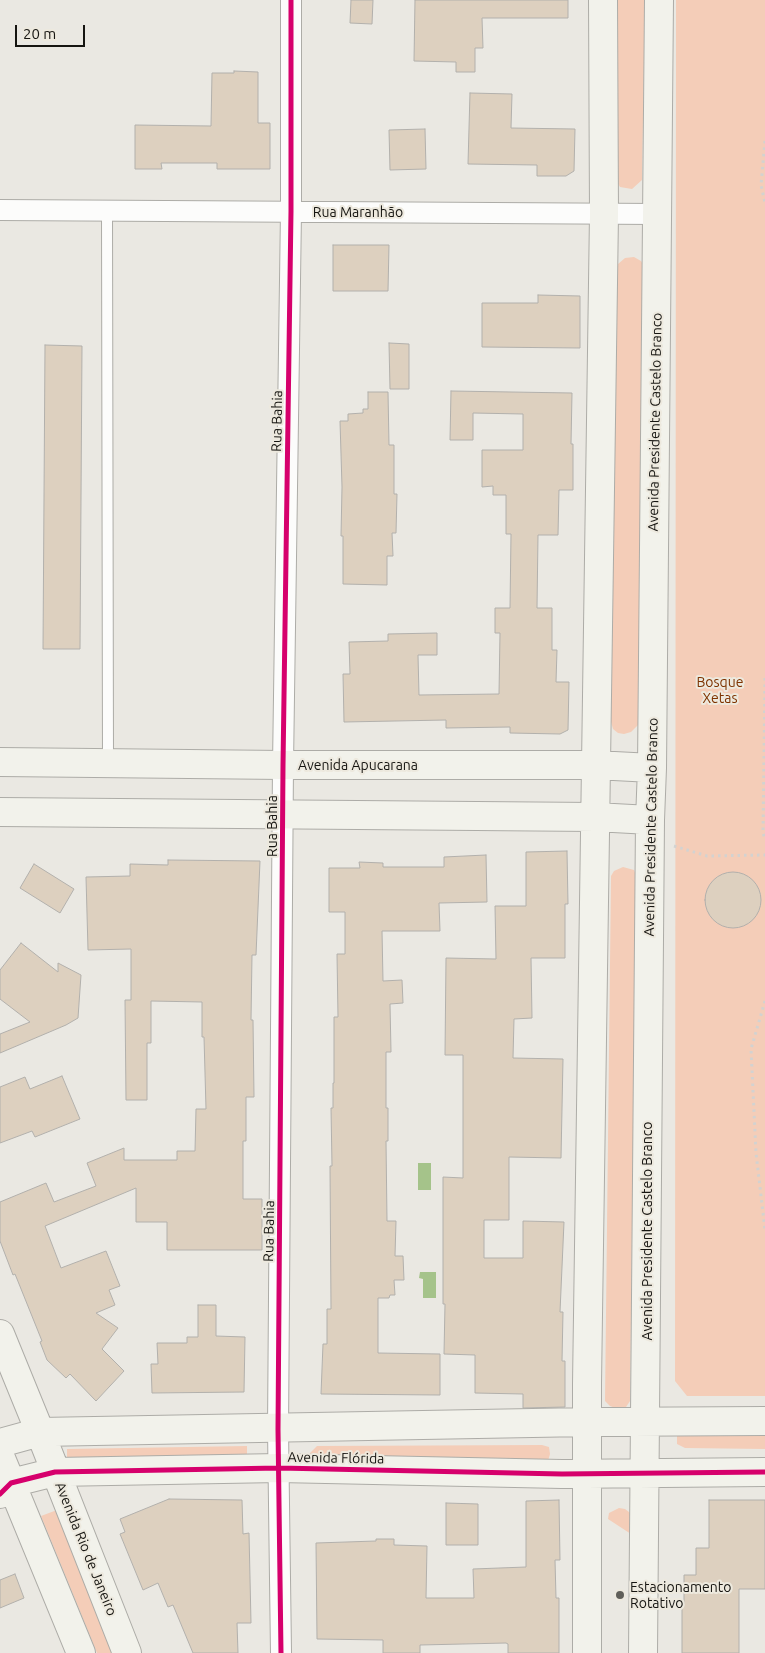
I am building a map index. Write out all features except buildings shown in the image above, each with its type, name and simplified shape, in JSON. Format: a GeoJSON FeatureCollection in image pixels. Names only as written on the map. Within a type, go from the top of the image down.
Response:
{"type":"FeatureCollection","features":[{"type":"Feature","properties":{"kind":"street","name":"Rua Bahia"},"geometry":{"type":"LineString","coordinates":[[281,1653],[278,1429],[283,765],[291,211],[291,0]]}},
{"type":"Feature","properties":{"kind":"street"},"geometry":{"type":"LineString","coordinates":[[587,1653],[587,1422],[604,214],[603,0]]}},
{"type":"Feature","properties":{"kind":"street","name":"Avenida Presidente Castelo Branco"},"geometry":{"type":"LineString","coordinates":[[643,1653],[659,0]]}},
{"type":"Feature","properties":{"kind":"street","name":"Rua Maranhão"},"geometry":{"type":"LineString","coordinates":[[0,210],[657,214]]}},
{"type":"Feature","properties":{"kind":"street","name":"Avenida Apucarana"},"geometry":{"type":"LineString","coordinates":[[0,762],[283,765],[595,765],[652,768]]}},
{"type":"Feature","properties":{"kind":"street"},"geometry":{"type":"LineString","coordinates":[[0,812],[595,816],[650,829]]}},
{"type":"Feature","properties":{"kind":"street","name":"Avenida Rio de Janeiro"},"geometry":{"type":"LineString","coordinates":[[0,1334],[127,1653]]}},
{"type":"Feature","properties":{"kind":"street","name":"Avenida Flórida"},"geometry":{"type":"LineString","coordinates":[[0,1444],[40,1432],[646,1421],[765,1421]]}},
{"type":"Feature","properties":{"kind":"street"},"geometry":{"type":"LineString","coordinates":[[0,1456],[6,1489],[81,1653]]}},
{"type":"Feature","properties":{"kind":"street","name":"Avenida Flórida"},"geometry":{"type":"LineString","coordinates":[[6,1489],[55,1472],[279,1468],[587,1473],[765,1472]]}},
{"type":"Feature","properties":{"kind":"lane"},"geometry":{"type":"LineString","coordinates":[[107,210],[108,764]]}},
{"type":"Feature","properties":{"kind":"path"},"geometry":{"type":"LineString","coordinates":[[765,140],[761,185],[765,203]]}},
{"type":"Feature","properties":{"kind":"path"},"geometry":{"type":"LineString","coordinates":[[765,678],[763,833],[765,839]]}},
{"type":"Feature","properties":{"kind":"path"},"geometry":{"type":"LineString","coordinates":[[650,829],[708,856],[765,855]]}},
{"type":"Feature","properties":{"kind":"path"},"geometry":{"type":"LineString","coordinates":[[765,1001],[751,1049],[756,1153],[765,1230]]}},
{"type":"Feature","properties":{"kind":"green space"},"geometry":{"type":"Polygon","coordinates":[[[616,0],[645,0],[642,180],[632,189],[620,187],[614,177],[616,0]]]}},
{"type":"Feature","properties":{"kind":"green space","name":"Bosque Xetas"},"geometry":{"type":"Polygon","coordinates":[[[676,0],[765,0],[765,1396],[687,1396],[675,1381],[676,0]]]}},
{"type":"Feature","properties":{"kind":"green space"},"geometry":{"type":"Polygon","coordinates":[[[634,257],[641,261],[646,269],[638,725],[631,732],[624,734],[618,733],[613,729],[611,722],[614,272],[618,264],[625,258],[634,257]]]}},
{"type":"Feature","properties":{"kind":"green space"},"geometry":{"type":"Polygon","coordinates":[[[623,867],[634,870],[636,875],[630,1401],[626,1407],[618,1409],[610,1406],[605,1401],[611,876],[614,871],[623,867]]]}},
{"type":"Feature","properties":{"kind":"green space"},"geometry":{"type":"Polygon","coordinates":[[[765,1424],[765,1449],[685,1448],[677,1444],[677,1434],[765,1424]]]}},
{"type":"Feature","properties":{"kind":"green space"},"geometry":{"type":"Polygon","coordinates":[[[542,1445],[549,1447],[548,1461],[310,1457],[310,1453],[317,1446],[542,1445]]]}},
{"type":"Feature","properties":{"kind":"green space"},"geometry":{"type":"Polygon","coordinates":[[[247,1446],[247,1463],[67,1462],[67,1449],[247,1446]]]}},
{"type":"Feature","properties":{"kind":"green space"},"geometry":{"type":"Polygon","coordinates":[[[619,1508],[625,1509],[633,1515],[634,1536],[608,1519],[609,1513],[619,1508]]]}},
{"type":"Feature","properties":{"kind":"green space"},"geometry":{"type":"Polygon","coordinates":[[[57,1510],[115,1653],[97,1653],[41,1516],[57,1510]]]}},
{"type":"Feature","properties":{"kind":"shaded area"},"geometry":{"type":"Polygon","coordinates":[[[418,1163],[431,1163],[431,1190],[418,1190],[418,1163]]]}},
{"type":"Feature","properties":{"kind":"shaded area"},"geometry":{"type":"Polygon","coordinates":[[[420,1272],[436,1272],[436,1298],[423,1298],[423,1279],[419,1278],[420,1272]]]}},
{"type":"Feature","properties":{"kind":"cycle path"},"geometry":{"type":"LineString","coordinates":[[281,1653],[278,1429],[283,765],[291,211],[291,0]]}},
{"type":"Feature","properties":{"kind":"cycle path"},"geometry":{"type":"LineString","coordinates":[[0,1494],[11,1483],[55,1472],[279,1468],[562,1474],[765,1472]]}},
{"type":"Feature","properties":{"kind":"place","name":"Estacionamento Rotativo"},"geometry":{"type":"Point","coordinates":[620,1595]}}]}
